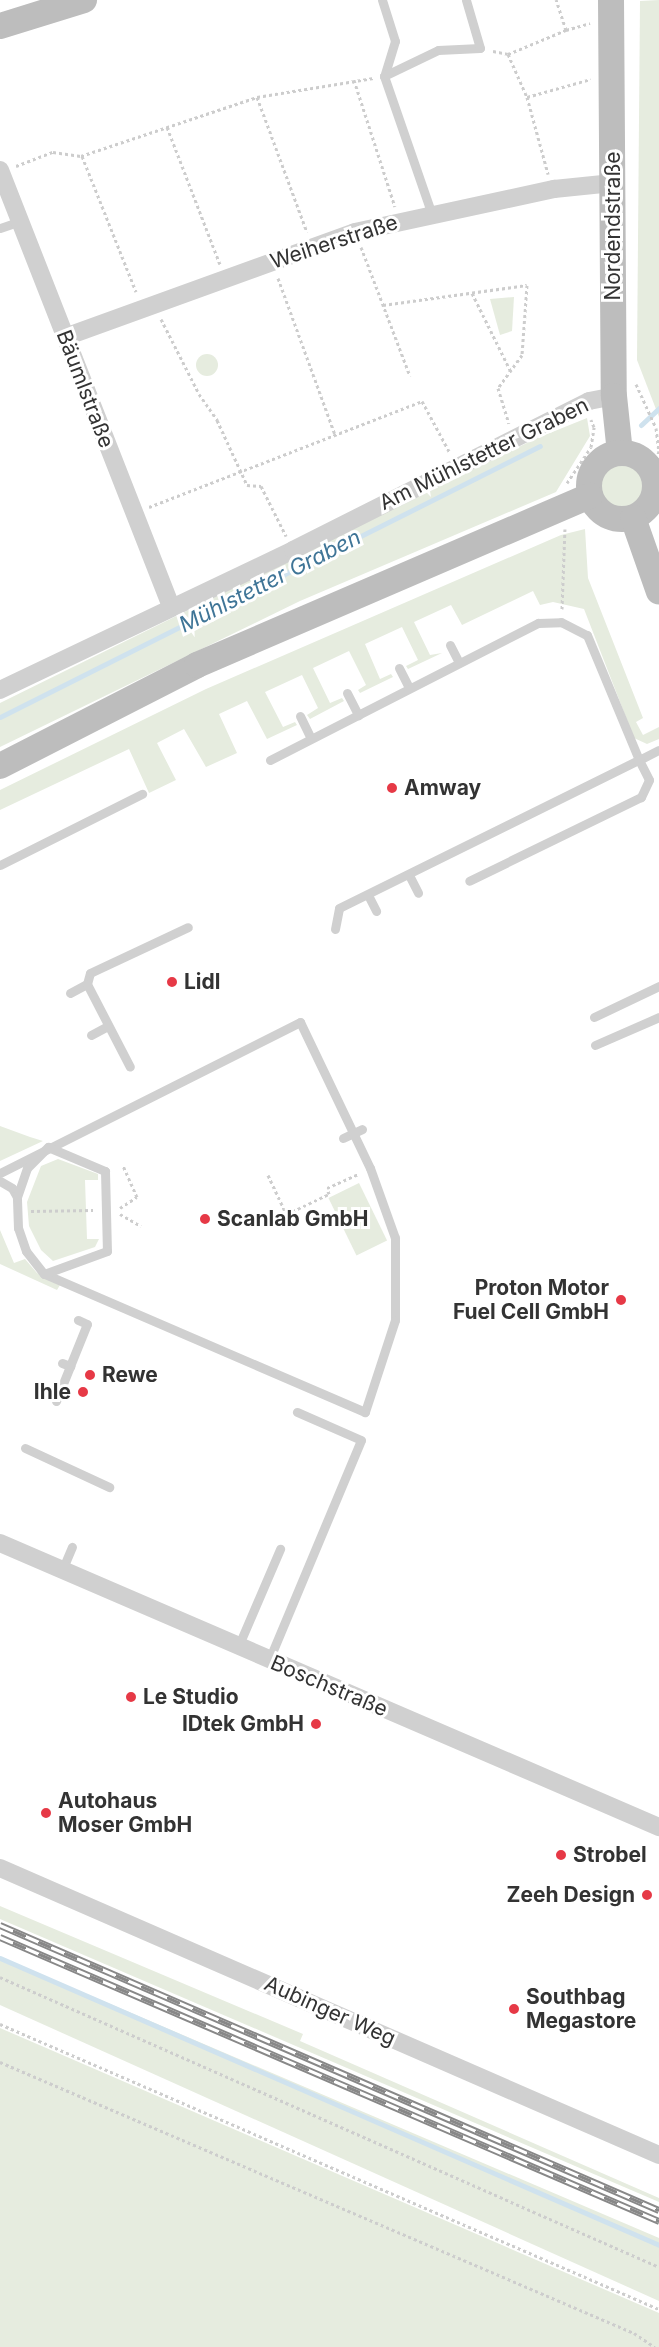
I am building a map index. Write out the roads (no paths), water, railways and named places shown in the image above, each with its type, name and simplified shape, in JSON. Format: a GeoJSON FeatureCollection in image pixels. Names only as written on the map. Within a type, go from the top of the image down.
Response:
{"type":"FeatureCollection","features":[{"type":"Feature","properties":{"kind":"street"},"geometry":{"type":"LineString","coordinates":[[0,26],[84,0]]}},
{"type":"Feature","properties":{"kind":"street","name":"Nordendstraße"},"geometry":{"type":"LineString","coordinates":[[610,0],[613,183],[605,397],[620,453]]}},
{"type":"Feature","properties":{"kind":"street","name":"Bäumlstraße"},"geometry":{"type":"LineString","coordinates":[[0,171],[171,607]]}},
{"type":"Feature","properties":{"kind":"street","name":"Weiherstraße"},"geometry":{"type":"LineString","coordinates":[[65,337],[355,232],[399,220],[554,189],[613,183]]}},
{"type":"Feature","properties":{"kind":"street","name":"Am Mühlstetter Graben"},"geometry":{"type":"LineString","coordinates":[[0,690],[293,550],[457,466],[605,397]]}},
{"type":"Feature","properties":{"kind":"street"},"geometry":{"type":"LineString","coordinates":[[620,453],[636,456],[652,472],[656,488],[651,502],[633,518],[608,516],[590,496],[589,479],[597,464],[620,453]]}},
{"type":"Feature","properties":{"kind":"street"},"geometry":{"type":"LineString","coordinates":[[0,766],[197,665],[590,496]]}},
{"type":"Feature","properties":{"kind":"street"},"geometry":{"type":"LineString","coordinates":[[633,518],[659,592]]}},
{"type":"Feature","properties":{"kind":"street","name":"Boschstraße"},"geometry":{"type":"LineString","coordinates":[[0,1543],[170,1611],[210,1629],[238,1647],[659,1827]]}},
{"type":"Feature","properties":{"kind":"street","name":"Aubinger Weg"},"geometry":{"type":"LineString","coordinates":[[0,1868],[659,2155]]}},
{"type":"Feature","properties":{"kind":"lane"},"geometry":{"type":"LineString","coordinates":[[382,0],[395,41],[384,76],[432,215]]}},
{"type":"Feature","properties":{"kind":"lane"},"geometry":{"type":"LineString","coordinates":[[384,76],[438,50],[480,48],[466,0]]}},
{"type":"Feature","properties":{"kind":"lane"},"geometry":{"type":"LineString","coordinates":[[0,228],[20,221]]}},
{"type":"Feature","properties":{"kind":"lane"},"geometry":{"type":"LineString","coordinates":[[270,760],[538,623],[561,622],[587,635],[649,780],[641,797],[469,881]]}},
{"type":"Feature","properties":{"kind":"lane"},"geometry":{"type":"LineString","coordinates":[[450,645],[459,663]]}},
{"type":"Feature","properties":{"kind":"lane"},"geometry":{"type":"LineString","coordinates":[[399,668],[409,688]]}},
{"type":"Feature","properties":{"kind":"lane"},"geometry":{"type":"LineString","coordinates":[[347,693],[358,715]]}},
{"type":"Feature","properties":{"kind":"lane"},"geometry":{"type":"LineString","coordinates":[[300,716],[311,739]]}},
{"type":"Feature","properties":{"kind":"lane"},"geometry":{"type":"LineString","coordinates":[[335,929],[339,908],[659,750]]}},
{"type":"Feature","properties":{"kind":"lane"},"geometry":{"type":"LineString","coordinates":[[0,865],[142,794]]}},
{"type":"Feature","properties":{"kind":"lane"},"geometry":{"type":"LineString","coordinates":[[409,875],[418,893]]}},
{"type":"Feature","properties":{"kind":"lane"},"geometry":{"type":"LineString","coordinates":[[368,895],[376,911]]}},
{"type":"Feature","properties":{"kind":"lane"},"geometry":{"type":"LineString","coordinates":[[130,1067],[87,984],[90,973],[188,927]]}},
{"type":"Feature","properties":{"kind":"lane"},"geometry":{"type":"LineString","coordinates":[[70,993],[87,984]]}},
{"type":"Feature","properties":{"kind":"lane"},"geometry":{"type":"LineString","coordinates":[[594,1017],[659,986]]}},
{"type":"Feature","properties":{"kind":"lane"},"geometry":{"type":"LineString","coordinates":[[595,1046],[659,1017]]}},
{"type":"Feature","properties":{"kind":"lane"},"geometry":{"type":"LineString","coordinates":[[0,1173],[48,1147],[300,1022],[358,1131],[392,1226],[398,1280],[391,1340],[365,1412],[44,1274],[26,1251],[17,1211],[17,1197],[27,1168],[48,1147]]}},
{"type":"Feature","properties":{"kind":"lane"},"geometry":{"type":"LineString","coordinates":[[90,1035],[108,1026]]}},
{"type":"Feature","properties":{"kind":"lane"},"geometry":{"type":"LineString","coordinates":[[343,1138],[358,1131]]}},
{"type":"Feature","properties":{"kind":"lane"},"geometry":{"type":"LineString","coordinates":[[44,1274],[107,1251],[105,1171],[48,1147]]}},
{"type":"Feature","properties":{"kind":"lane"},"geometry":{"type":"LineString","coordinates":[[0,1181],[12,1188],[17,1197]]}},
{"type":"Feature","properties":{"kind":"lane"},"geometry":{"type":"LineString","coordinates":[[56,1401],[66,1365],[87,1324],[78,1320]]}},
{"type":"Feature","properties":{"kind":"lane"},"geometry":{"type":"LineString","coordinates":[[269,1660],[361,1440],[297,1412]]}},
{"type":"Feature","properties":{"kind":"lane"},"geometry":{"type":"LineString","coordinates":[[25,1448],[109,1487]]}},
{"type":"Feature","properties":{"kind":"lane"},"geometry":{"type":"LineString","coordinates":[[63,1568],[72,1547]]}},
{"type":"Feature","properties":{"kind":"lane"},"geometry":{"type":"LineString","coordinates":[[238,1647],[280,1549]]}},
{"type":"Feature","properties":{"kind":"waterway","name":"Mühlstetter Graben"},"geometry":{"type":"LineString","coordinates":[[641,425],[659,408]]}},
{"type":"Feature","properties":{"kind":"waterway","name":"Mühlstetter Graben"},"geometry":{"type":"LineString","coordinates":[[0,717],[540,446]]}},
{"type":"Feature","properties":{"kind":"waterway"},"geometry":{"type":"LineString","coordinates":[[0,1958],[659,2245]]}},
{"type":"Feature","properties":{"kind":"railway"},"geometry":{"type":"LineString","coordinates":[[0,1925],[659,2210]]}},
{"type":"Feature","properties":{"kind":"railway"},"geometry":{"type":"LineString","coordinates":[[0,1937],[659,2221]]}},
{"type":"Feature","properties":{"kind":"place","name":"Amway"},"geometry":{"type":"Point","coordinates":[392,788]}},
{"type":"Feature","properties":{"kind":"place","name":"Lidl"},"geometry":{"type":"Point","coordinates":[172,982]}},
{"type":"Feature","properties":{"kind":"place","name":"Scanlab GmbH"},"geometry":{"type":"Point","coordinates":[205,1219]}},
{"type":"Feature","properties":{"kind":"place","name":"Proton Motor Fuel Cell GmbH"},"geometry":{"type":"Point","coordinates":[621,1300]}},
{"type":"Feature","properties":{"kind":"place","name":"Rewe"},"geometry":{"type":"Point","coordinates":[90,1375]}},
{"type":"Feature","properties":{"kind":"place","name":"Ihle"},"geometry":{"type":"Point","coordinates":[83,1392]}},
{"type":"Feature","properties":{"kind":"place","name":"Le Studio"},"geometry":{"type":"Point","coordinates":[131,1697]}},
{"type":"Feature","properties":{"kind":"place","name":"IDtek GmbH"},"geometry":{"type":"Point","coordinates":[316,1724]}},
{"type":"Feature","properties":{"kind":"place","name":"Autohaus Moser GmbH"},"geometry":{"type":"Point","coordinates":[46,1813]}},
{"type":"Feature","properties":{"kind":"place","name":"Strobel"},"geometry":{"type":"Point","coordinates":[561,1855]}},
{"type":"Feature","properties":{"kind":"place","name":"Zeeh Design"},"geometry":{"type":"Point","coordinates":[647,1895]}},
{"type":"Feature","properties":{"kind":"place","name":"Southbag Megastore"},"geometry":{"type":"Point","coordinates":[514,2009]}}]}
